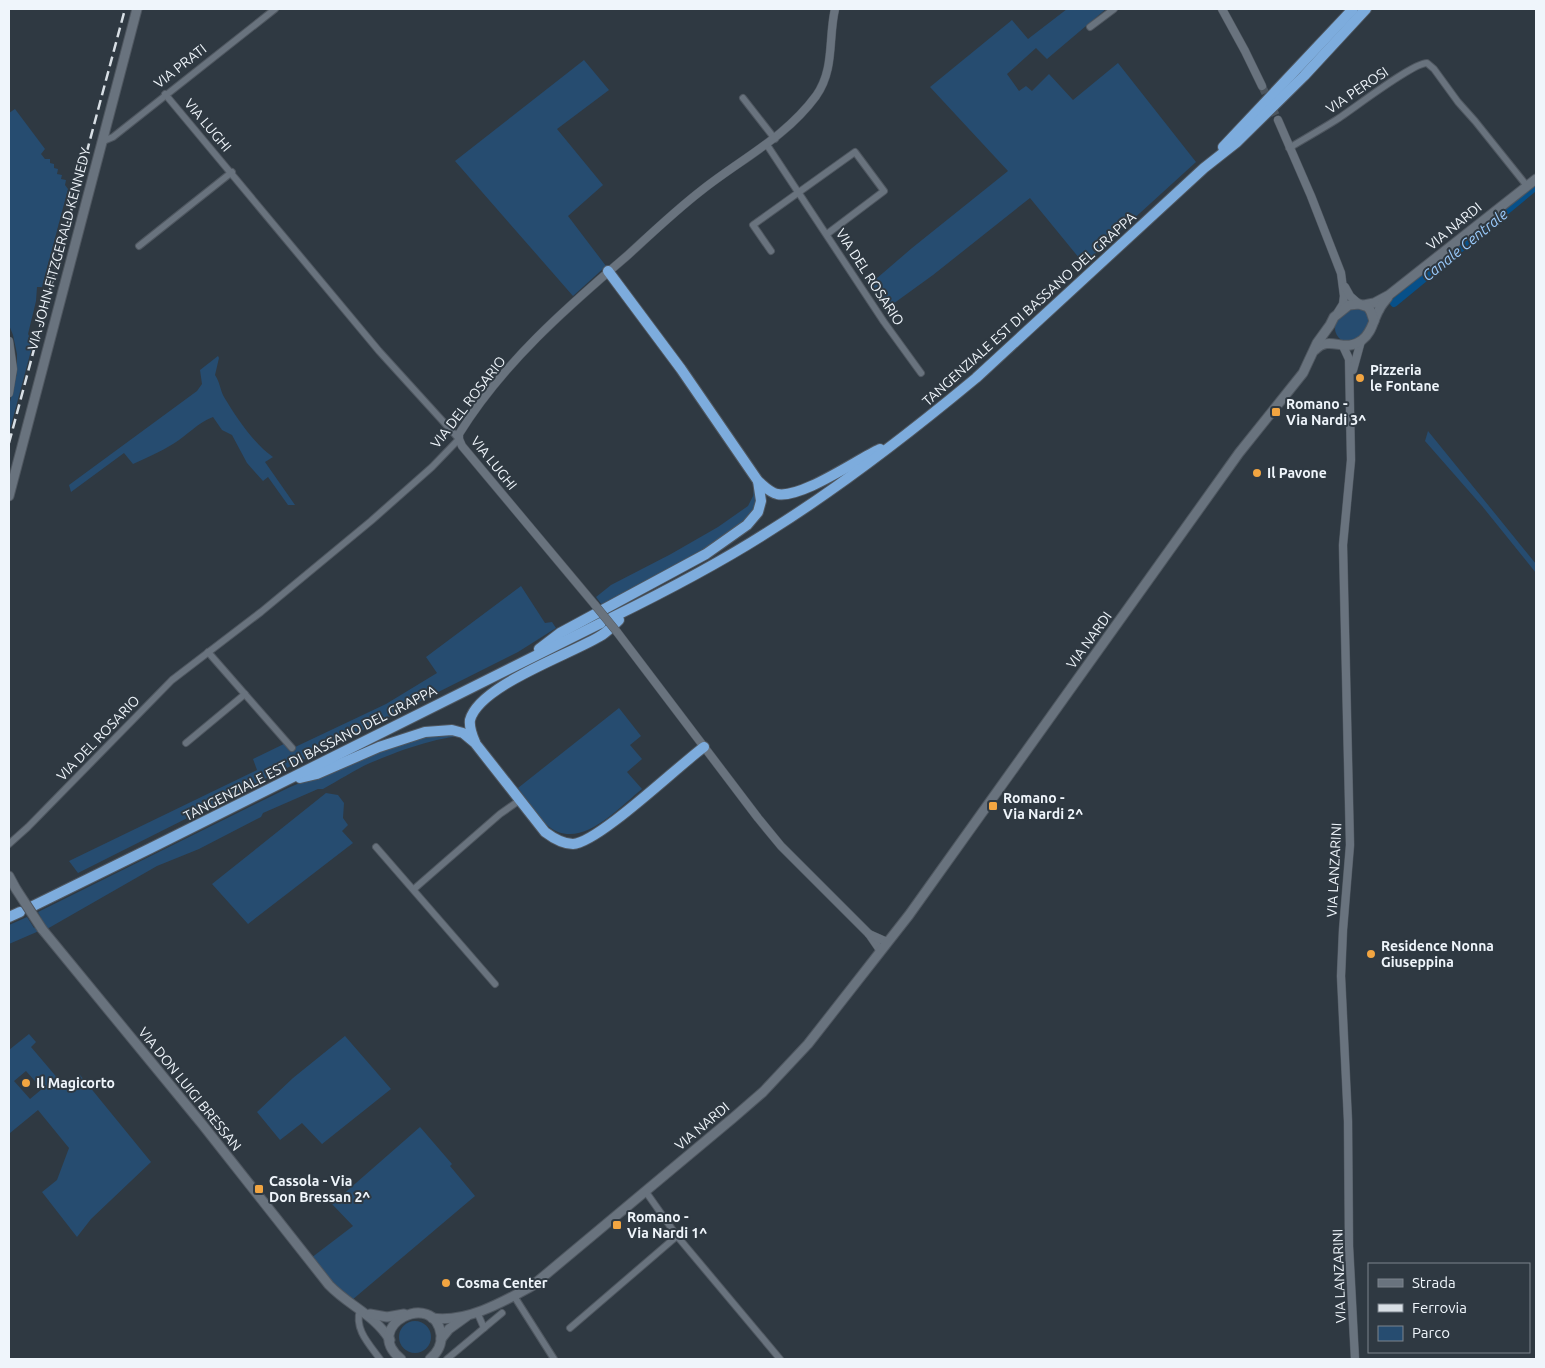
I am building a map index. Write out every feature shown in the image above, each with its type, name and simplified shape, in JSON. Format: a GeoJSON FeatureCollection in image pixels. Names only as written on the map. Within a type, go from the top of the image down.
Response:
{"type":"FeatureCollection","features":[{"type":"Feature","properties":{"kind":"highway","name":"TANGENZIALE EST DI BASSANO DEL GRAPPA"},"geometry":{"type":"LineString","coordinates":[[31,907],[705,570],[772,530],[856,473],[976,378],[1204,168],[1353,9]]}},
{"type":"Feature","properties":{"kind":"highway","name":"TANGENZIALE EST DI BASSANO DEL GRAPPA"},"geometry":{"type":"LineString","coordinates":[[1204,168],[1238,142],[1366,9]]}},
{"type":"Feature","properties":{"kind":"highway"},"geometry":{"type":"LineString","coordinates":[[608,271],[681,369],[758,480],[768,491],[788,494],[803,490],[899,440]]}},
{"type":"Feature","properties":{"kind":"highway"},"geometry":{"type":"LineString","coordinates":[[518,665],[560,634],[706,554],[746,525],[758,512],[761,501],[758,480]]}},
{"type":"Feature","properties":{"kind":"highway"},"geometry":{"type":"LineString","coordinates":[[475,743],[470,730],[470,720],[486,697],[526,673],[602,635],[636,606]]}},
{"type":"Feature","properties":{"kind":"highway"},"geometry":{"type":"LineString","coordinates":[[288,780],[317,774],[379,747],[425,732],[452,730],[463,733],[475,743],[545,832],[556,840],[573,844],[589,838],[613,822],[704,746]]}},
{"type":"Feature","properties":{"kind":"highway"},"geometry":{"type":"LineString","coordinates":[[9,917],[20,912]]}},
{"type":"Feature","properties":{"kind":"main road","name":"VIA JOHN FITZGERALD KENNEDY"},"geometry":{"type":"LineString","coordinates":[[9,496],[137,9]]}},
{"type":"Feature","properties":{"kind":"main road","name":"VIA NARDI"},"geometry":{"type":"LineString","coordinates":[[430,1359],[439,1349],[441,1339],[449,1329],[473,1314],[514,1296],[534,1284],[745,1108],[790,1065],[836,1011],[975,824],[1239,453],[1303,374],[1317,343],[1338,312],[1349,305],[1374,303],[1389,295],[1536,179]]}},
{"type":"Feature","properties":{"kind":"main road","name":"VIA NARDI"},"geometry":{"type":"LineString","coordinates":[[1361,341],[1370,331],[1389,295]]}},
{"type":"Feature","properties":{"kind":"main road"},"geometry":{"type":"LineString","coordinates":[[1362,304],[1371,312],[1374,321]]}},
{"type":"Feature","properties":{"kind":"main road"},"geometry":{"type":"LineString","coordinates":[[1330,325],[1330,334],[1340,345]]}},
{"type":"Feature","properties":{"kind":"main road"},"geometry":{"type":"LineString","coordinates":[[1312,354],[1319,346],[1329,342],[1349,346],[1361,341]]}},
{"type":"Feature","properties":{"kind":"main road","name":"VIA DON LUIGI BRESSAN"},"geometry":{"type":"LineString","coordinates":[[9,876],[42,930],[92,993],[202,1124],[328,1285],[340,1297],[376,1321],[390,1340],[394,1351],[402,1359]]}},
{"type":"Feature","properties":{"kind":"main road","name":"VIA DON LUIGI BRESSAN"},"geometry":{"type":"LineString","coordinates":[[360,1310],[375,1316],[387,1317],[407,1314]]}},
{"type":"Feature","properties":{"kind":"main road","name":"VIA NARDI"},"geometry":{"type":"LineString","coordinates":[[407,1314],[416,1312],[441,1320],[473,1314]]}},
{"type":"Feature","properties":{"kind":"main road"},"geometry":{"type":"LineString","coordinates":[[390,1340],[395,1323],[407,1314]]}},
{"type":"Feature","properties":{"kind":"main road"},"geometry":{"type":"LineString","coordinates":[[432,1318],[440,1330],[441,1339]]}},
{"type":"Feature","properties":{"kind":"street","name":"VIA PRATI"},"geometry":{"type":"LineString","coordinates":[[101,142],[112,137],[275,9]]}},
{"type":"Feature","properties":{"kind":"street","name":"VIA DEL ROSARIO"},"geometry":{"type":"LineString","coordinates":[[9,844],[172,680],[371,521],[432,466],[459,439],[460,432],[498,380],[556,318],[702,189],[774,139],[816,96],[826,77],[831,53],[832,23],[835,9]]}},
{"type":"Feature","properties":{"kind":"street"},"geometry":{"type":"LineString","coordinates":[[1090,27],[1114,9]]}},
{"type":"Feature","properties":{"kind":"street"},"geometry":{"type":"LineString","coordinates":[[1222,9],[1262,86]]}},
{"type":"Feature","properties":{"kind":"street","name":"VIA PEROSI"},"geometry":{"type":"LineString","coordinates":[[1289,148],[1336,120],[1405,72],[1427,63],[1434,69],[1458,102],[1527,186]]}},
{"type":"Feature","properties":{"kind":"street","name":"VIA LUGHI"},"geometry":{"type":"LineString","coordinates":[[165,94],[232,172],[379,351],[459,439],[466,450],[564,566],[781,846],[869,934]]}},
{"type":"Feature","properties":{"kind":"street"},"geometry":{"type":"LineString","coordinates":[[743,98],[774,139]]}},
{"type":"Feature","properties":{"kind":"street"},"geometry":{"type":"LineString","coordinates":[[1278,120],[1328,238],[1342,281],[1350,296],[1362,304]]}},
{"type":"Feature","properties":{"kind":"street","name":"VIA DEL ROSARIO"},"geometry":{"type":"LineString","coordinates":[[767,145],[920,373]]}},
{"type":"Feature","properties":{"kind":"street"},"geometry":{"type":"LineString","coordinates":[[771,251],[753,225],[855,152],[884,191],[827,234]]}},
{"type":"Feature","properties":{"kind":"street","name":"VIA LUGHI"},"geometry":{"type":"LineString","coordinates":[[140,246],[232,172]]}},
{"type":"Feature","properties":{"kind":"street"},"geometry":{"type":"LineString","coordinates":[[1338,312],[1343,304],[1342,281]]}},
{"type":"Feature","properties":{"kind":"street"},"geometry":{"type":"LineString","coordinates":[[9,341],[13,369],[9,393]]}},
{"type":"Feature","properties":{"kind":"street","name":"VIA LANZARINI"},"geometry":{"type":"LineString","coordinates":[[1350,382],[1361,341]]}},
{"type":"Feature","properties":{"kind":"street","name":"VIA LANZARINI"},"geometry":{"type":"LineString","coordinates":[[1340,345],[1349,359],[1350,382],[1351,460],[1344,545],[1350,845],[1341,976],[1348,1121],[1350,1246],[1355,1359]]}},
{"type":"Feature","properties":{"kind":"street"},"geometry":{"type":"LineString","coordinates":[[208,652],[292,748]]}},
{"type":"Feature","properties":{"kind":"street"},"geometry":{"type":"LineString","coordinates":[[186,743],[245,694]]}},
{"type":"Feature","properties":{"kind":"street"},"geometry":{"type":"LineString","coordinates":[[414,889],[500,814],[520,800]]}},
{"type":"Feature","properties":{"kind":"street"},"geometry":{"type":"LineString","coordinates":[[376,847],[495,984]]}},
{"type":"Feature","properties":{"kind":"street"},"geometry":{"type":"LineString","coordinates":[[869,934],[887,942]]}},
{"type":"Feature","properties":{"kind":"street"},"geometry":{"type":"LineString","coordinates":[[869,934],[880,950]]}},
{"type":"Feature","properties":{"kind":"street"},"geometry":{"type":"LineString","coordinates":[[646,1192],[677,1236],[780,1359]]}},
{"type":"Feature","properties":{"kind":"street"},"geometry":{"type":"LineString","coordinates":[[570,1328],[677,1236]]}},
{"type":"Feature","properties":{"kind":"street"},"geometry":{"type":"LineString","coordinates":[[514,1296],[554,1359]]}},
{"type":"Feature","properties":{"kind":"street"},"geometry":{"type":"LineString","coordinates":[[360,1310],[359,1326],[380,1359]]}},
{"type":"Feature","properties":{"kind":"street"},"geometry":{"type":"LineString","coordinates":[[447,1359],[502,1313]]}},
{"type":"Feature","properties":{"kind":"street"},"geometry":{"type":"LineString","coordinates":[[473,1314],[484,1328]]}},
{"type":"Feature","properties":{"kind":"green space"},"geometry":{"type":"Polygon","coordinates":[[[1067,9],[1106,9],[1047,59],[1036,48],[1007,74],[1019,91],[1026,86],[1032,91],[1049,74],[1073,100],[1118,63],[1196,162],[1084,264],[1030,198],[933,275],[886,309],[869,285],[1008,171],[930,87],[1012,20],[1028,39],[1067,9]]]}},
{"type":"Feature","properties":{"kind":"green space"},"geometry":{"type":"Polygon","coordinates":[[[584,60],[609,90],[557,129],[603,185],[568,216],[606,266],[573,296],[455,161],[584,60]]]}},
{"type":"Feature","properties":{"kind":"green space"},"geometry":{"type":"Polygon","coordinates":[[[15,109],[45,149],[41,154],[45,159],[50,159],[50,163],[54,164],[54,168],[58,169],[57,174],[62,175],[61,179],[66,180],[65,185],[68,189],[42,287],[37,287],[36,301],[28,334],[33,343],[9,433],[9,406],[17,373],[17,354],[9,325],[9,113],[15,109]]]}},
{"type":"Feature","properties":{"kind":"green space"},"geometry":{"type":"Polygon","coordinates":[[[1361,308],[1369,319],[1366,329],[1356,338],[1346,341],[1341,340],[1335,329],[1339,319],[1348,311],[1361,308]]]}},
{"type":"Feature","properties":{"kind":"green space"},"geometry":{"type":"Polygon","coordinates":[[[218,356],[215,375],[224,397],[252,438],[273,457],[265,462],[295,505],[288,505],[268,477],[263,481],[247,463],[232,435],[222,430],[213,417],[202,422],[168,447],[133,464],[124,453],[71,492],[69,485],[197,391],[202,384],[200,370],[218,356]]]}},
{"type":"Feature","properties":{"kind":"green space"},"geometry":{"type":"Polygon","coordinates":[[[1428,431],[1536,564],[1536,573],[1482,506],[1425,441],[1428,431]]]}},
{"type":"Feature","properties":{"kind":"green space"},"geometry":{"type":"Polygon","coordinates":[[[749,470],[759,493],[758,502],[750,514],[713,543],[663,573],[602,605],[596,597],[611,585],[718,527],[748,506],[753,496],[754,486],[749,470]]]}},
{"type":"Feature","properties":{"kind":"green space"},"geometry":{"type":"Polygon","coordinates":[[[521,586],[545,623],[552,622],[556,628],[518,652],[78,873],[69,861],[257,770],[253,759],[288,742],[293,748],[386,704],[437,673],[426,657],[521,586]]]}},
{"type":"Feature","properties":{"kind":"green space"},"geometry":{"type":"Polygon","coordinates":[[[619,708],[641,736],[630,745],[642,759],[627,772],[642,789],[597,825],[585,831],[572,834],[559,832],[543,821],[518,788],[619,708]]]}},
{"type":"Feature","properties":{"kind":"green space"},"geometry":{"type":"Polygon","coordinates":[[[440,731],[466,736],[430,742],[370,763],[323,789],[318,789],[263,813],[261,817],[199,849],[157,866],[47,929],[38,912],[288,788],[374,751],[440,731]]]}},
{"type":"Feature","properties":{"kind":"green space"},"geometry":{"type":"Polygon","coordinates":[[[326,793],[338,795],[344,803],[343,818],[348,825],[342,831],[353,843],[248,924],[212,884],[326,793]]]}},
{"type":"Feature","properties":{"kind":"green space"},"geometry":{"type":"Polygon","coordinates":[[[27,917],[34,928],[36,927],[39,931],[9,944],[9,925],[27,917]]]}},
{"type":"Feature","properties":{"kind":"green space"},"geometry":{"type":"Polygon","coordinates":[[[29,1034],[36,1042],[31,1047],[65,1087],[80,1075],[151,1162],[91,1219],[77,1237],[42,1192],[57,1180],[69,1148],[38,1110],[10,1133],[9,1131],[9,1050],[29,1034]],[[26,1071],[14,1081],[30,1099],[42,1089],[26,1071]]]}},
{"type":"Feature","properties":{"kind":"green space"},"geometry":{"type":"Polygon","coordinates":[[[345,1036],[391,1089],[322,1144],[302,1123],[280,1140],[257,1112],[293,1078],[345,1036]]]}},
{"type":"Feature","properties":{"kind":"green space"},"geometry":{"type":"Polygon","coordinates":[[[420,1127],[452,1164],[450,1166],[475,1196],[352,1300],[341,1293],[311,1258],[353,1226],[332,1204],[420,1127]]]}},
{"type":"Feature","properties":{"kind":"green space"},"geometry":{"type":"Polygon","coordinates":[[[415,1321],[421,1322],[426,1326],[430,1331],[430,1343],[426,1348],[421,1352],[415,1353],[409,1352],[404,1348],[400,1343],[399,1337],[400,1331],[404,1326],[409,1322],[415,1321]]]}},
{"type":"Feature","properties":{"kind":"waterway","name":"Canale Centrale"},"geometry":{"type":"LineString","coordinates":[[1394,303],[1536,186]]}},
{"type":"Feature","properties":{"kind":"tunnel"},"geometry":{"type":"LineString","coordinates":[[1262,86],[1278,120]]}},
{"type":"Feature","properties":{"kind":"railway"},"geometry":{"type":"LineString","coordinates":[[9,443],[125,9]]}},
{"type":"Feature","properties":{"kind":"place","name":"Pizzeria le Fontane"},"geometry":{"type":"Point","coordinates":[1360,378]}},
{"type":"Feature","properties":{"kind":"place","name":"Romano - Via Nardi 3^"},"geometry":{"type":"Point","coordinates":[1276,412]}},
{"type":"Feature","properties":{"kind":"place","name":"Il Pavone"},"geometry":{"type":"Point","coordinates":[1257,473]}},
{"type":"Feature","properties":{"kind":"place","name":"Romano - Via Nardi 2^"},"geometry":{"type":"Point","coordinates":[993,806]}},
{"type":"Feature","properties":{"kind":"place","name":"Residence Nonna Giuseppina"},"geometry":{"type":"Point","coordinates":[1371,954]}},
{"type":"Feature","properties":{"kind":"place","name":"Il Magicorto"},"geometry":{"type":"Point","coordinates":[26,1083]}},
{"type":"Feature","properties":{"kind":"place","name":"Cassola - Via Don Bressan 2^"},"geometry":{"type":"Point","coordinates":[259,1189]}},
{"type":"Feature","properties":{"kind":"place","name":"Romano - Via Nardi 1^"},"geometry":{"type":"Point","coordinates":[617,1225]}},
{"type":"Feature","properties":{"kind":"place","name":"Cosma Center"},"geometry":{"type":"Point","coordinates":[446,1283]}}]}
